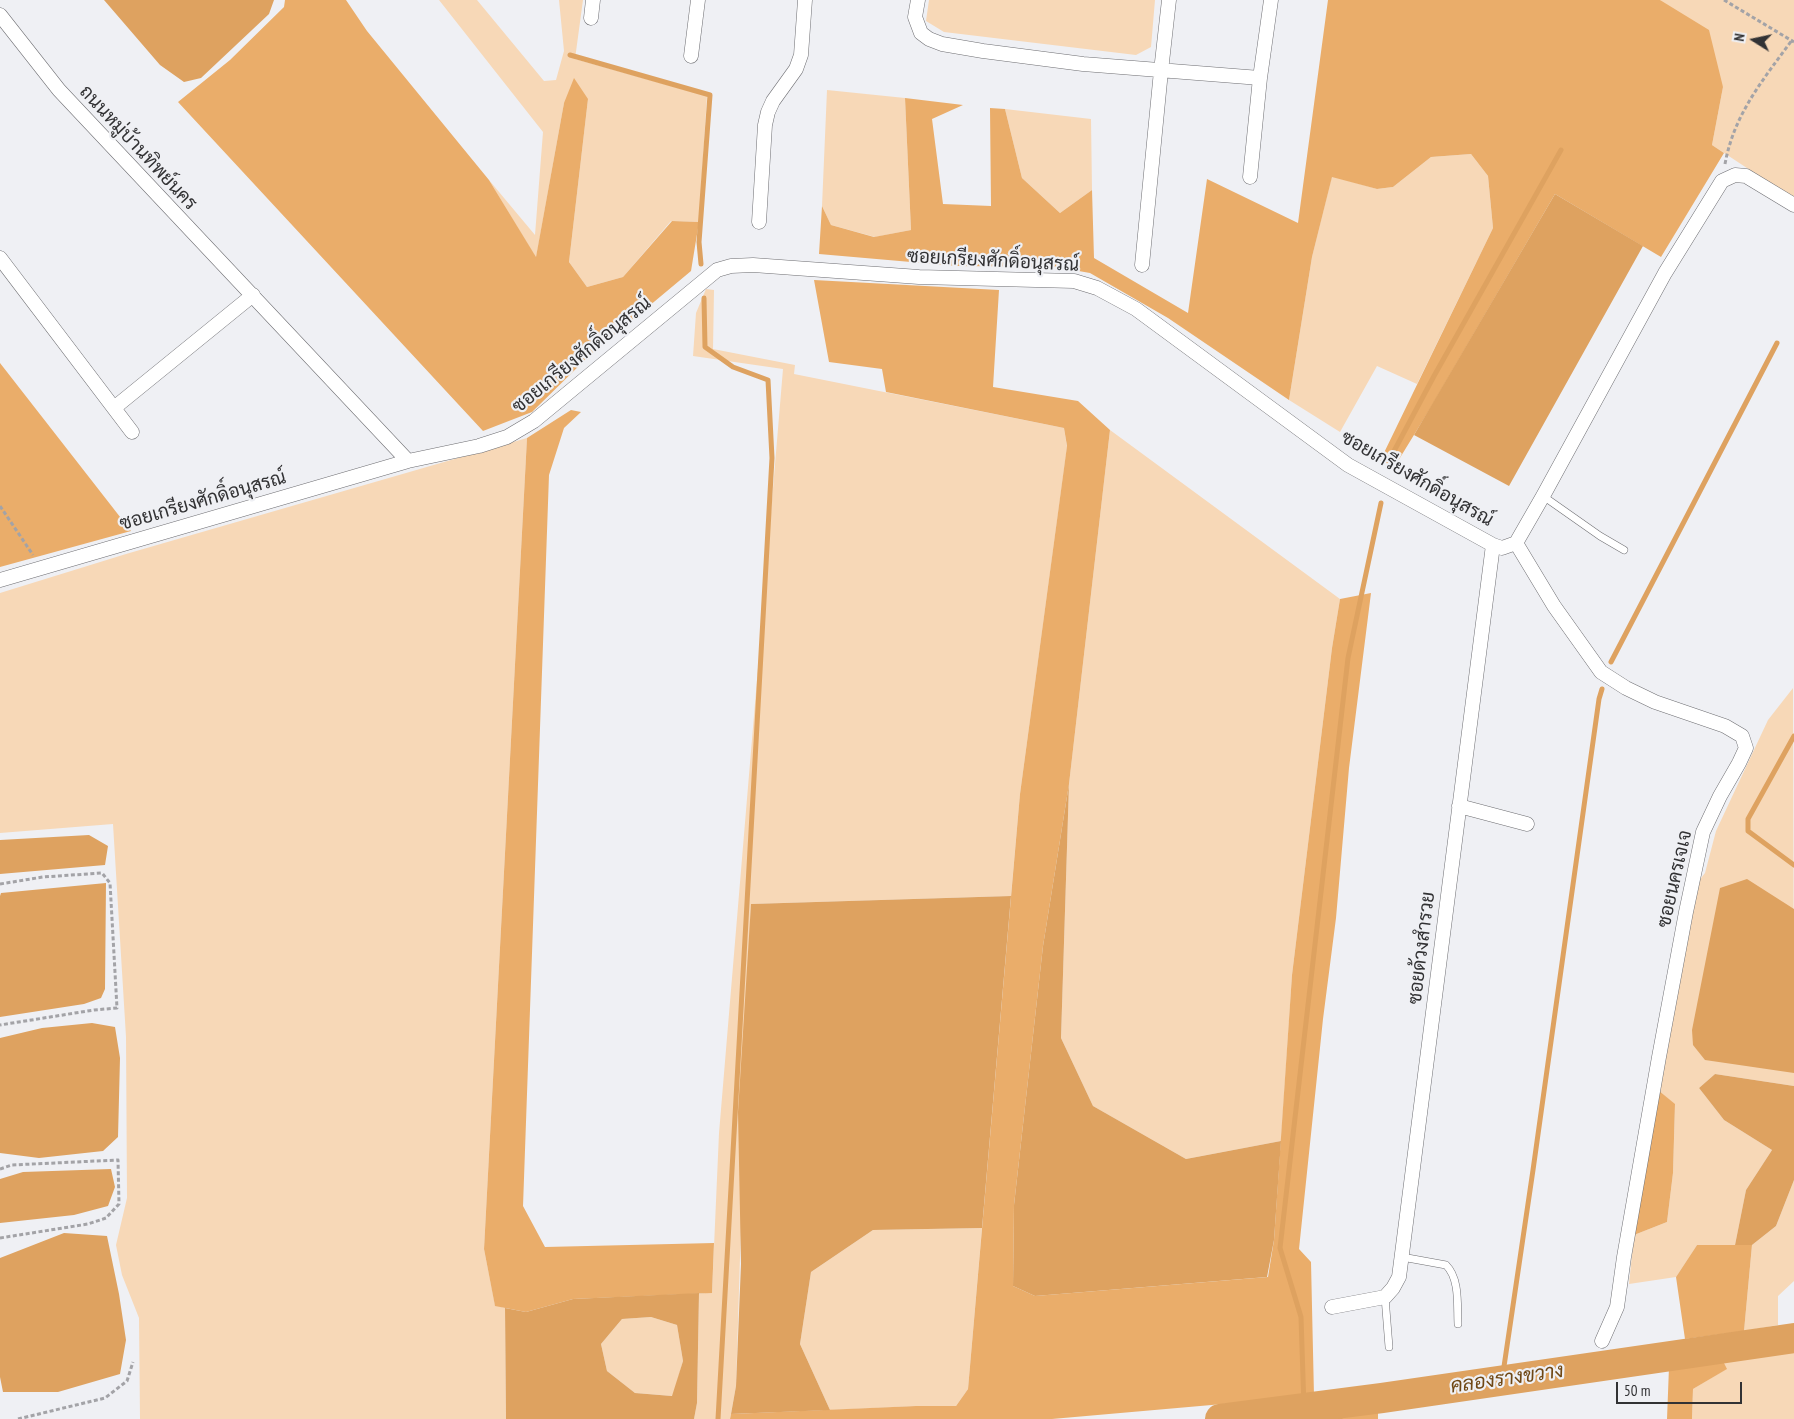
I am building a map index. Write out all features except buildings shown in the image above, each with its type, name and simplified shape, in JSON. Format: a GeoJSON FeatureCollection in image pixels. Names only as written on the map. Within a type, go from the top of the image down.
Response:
{"type":"FeatureCollection","features":[{"type":"Feature","properties":{"kind":"street"},"geometry":{"type":"LineString","coordinates":[[591,18],[593,0]]}},
{"type":"Feature","properties":{"kind":"street"},"geometry":{"type":"LineString","coordinates":[[691,56],[698,0]]}},
{"type":"Feature","properties":{"kind":"street"},"geometry":{"type":"LineString","coordinates":[[759,222],[765,125],[773,101],[796,69],[800,55],[805,0]]}},
{"type":"Feature","properties":{"kind":"street"},"geometry":{"type":"LineString","coordinates":[[918,0],[915,17],[921,33],[929,39],[942,44],[992,53],[1161,71],[1260,78]]}},
{"type":"Feature","properties":{"kind":"street"},"geometry":{"type":"LineString","coordinates":[[1142,266],[1169,0]]}},
{"type":"Feature","properties":{"kind":"street"},"geometry":{"type":"LineString","coordinates":[[1250,177],[1260,78],[1271,0]]}},
{"type":"Feature","properties":{"kind":"street","name":"ถนนหมู่บ้านทิพย์นคร"},"geometry":{"type":"LineString","coordinates":[[1,19],[59,90],[122,159],[253,295],[408,461]]}},
{"type":"Feature","properties":{"kind":"street"},"geometry":{"type":"LineString","coordinates":[[1516,543],[1665,273],[1722,181],[1735,175],[1746,176],[1794,205]]}},
{"type":"Feature","properties":{"kind":"street"},"geometry":{"type":"LineString","coordinates":[[0,258],[132,432]]}},
{"type":"Feature","properties":{"kind":"street","name":"ซอยเกรียงศักดิ์อนุสรณ์"},"geometry":{"type":"LineString","coordinates":[[0,580],[408,461],[488,443],[508,436],[534,420],[716,270],[731,266],[753,265],[919,277],[1074,281],[1097,288],[1136,309],[1348,465],[1493,545],[1502,548],[1516,543]]}},
{"type":"Feature","properties":{"kind":"street"},"geometry":{"type":"LineString","coordinates":[[114,408],[253,295]]}},
{"type":"Feature","properties":{"kind":"street","name":"ซอยนครเจเจ"},"geometry":{"type":"LineString","coordinates":[[1516,543],[1554,606],[1601,672],[1626,688],[1655,702],[1725,726],[1742,736],[1746,748],[1703,832],[1657,1066],[1617,1307],[1602,1341]]}},
{"type":"Feature","properties":{"kind":"street","name":"ซอยด้วงสำรวย"},"geometry":{"type":"LineString","coordinates":[[1385,1297],[1399,1277],[1402,1257],[1493,545]]}},
{"type":"Feature","properties":{"kind":"street"},"geometry":{"type":"LineString","coordinates":[[1459,806],[1527,824]]}},
{"type":"Feature","properties":{"kind":"street"},"geometry":{"type":"LineString","coordinates":[[1332,1307],[1385,1297]]}},
{"type":"Feature","properties":{"kind":"lane"},"geometry":{"type":"LineString","coordinates":[[1543,496],[1600,536],[1624,550]]}},
{"type":"Feature","properties":{"kind":"lane"},"geometry":{"type":"LineString","coordinates":[[1402,1257],[1446,1265],[1451,1270],[1455,1282],[1458,1324]]}},
{"type":"Feature","properties":{"kind":"lane"},"geometry":{"type":"LineString","coordinates":[[1385,1297],[1389,1347]]}},
{"type":"Feature","properties":{"kind":"path"},"geometry":{"type":"LineString","coordinates":[[1722,181],[1729,143],[1751,95],[1793,41],[1724,0]]}},
{"type":"Feature","properties":{"kind":"path"},"geometry":{"type":"LineString","coordinates":[[0,506],[42,568]]}},
{"type":"Feature","properties":{"kind":"path"},"geometry":{"type":"LineString","coordinates":[[0,884],[43,877],[102,873],[110,883],[117,1008],[0,1025]]}},
{"type":"Feature","properties":{"kind":"path"},"geometry":{"type":"LineString","coordinates":[[0,1170],[12,1165],[118,1160],[119,1204],[106,1218],[88,1224],[0,1238]]}},
{"type":"Feature","properties":{"kind":"path"},"geometry":{"type":"LineString","coordinates":[[18,1419],[105,1398],[127,1381],[133,1362]]}},
{"type":"Feature","properties":{"kind":"shaded area"},"geometry":{"type":"Polygon","coordinates":[[[104,0],[274,0],[269,14],[201,78],[184,82],[160,65],[104,0]]]}},
{"type":"Feature","properties":{"kind":"shaded area"},"geometry":{"type":"Polygon","coordinates":[[[285,0],[346,0],[367,31],[489,180],[536,257],[564,103],[574,78],[588,99],[569,262],[587,287],[623,277],[672,221],[699,222],[691,271],[588,357],[532,412],[483,431],[178,102],[230,60],[284,7],[285,0]]]}},
{"type":"Feature","properties":{"kind":"shaded area"},"geometry":{"type":"Polygon","coordinates":[[[439,0],[477,0],[544,81],[556,80],[564,51],[559,0],[583,0],[575,59],[707,96],[699,222],[671,221],[623,277],[587,287],[569,262],[588,99],[564,103],[536,258],[489,180],[535,235],[543,132],[439,0]]]}},
{"type":"Feature","properties":{"kind":"shaded area"},"geometry":{"type":"Polygon","coordinates":[[[929,0],[1155,0],[1151,47],[1136,55],[944,32],[926,21],[929,0]]]}},
{"type":"Feature","properties":{"kind":"shaded area"},"geometry":{"type":"Polygon","coordinates":[[[1328,0],[1660,0],[1709,30],[1723,87],[1712,145],[1724,153],[1661,257],[1555,194],[1395,466],[1380,461],[1493,228],[1488,176],[1471,154],[1431,157],[1393,187],[1377,189],[1332,177],[1312,257],[1289,400],[1168,318],[1090,273],[1056,267],[957,266],[819,254],[822,206],[831,225],[874,237],[911,230],[905,98],[963,105],[932,119],[943,204],[991,206],[990,108],[1005,109],[1022,178],[1060,213],[1092,190],[1094,258],[1188,313],[1207,179],[1298,223],[1328,0]]]}},
{"type":"Feature","properties":{"kind":"shaded area"},"geometry":{"type":"Polygon","coordinates":[[[1660,0],[1794,0],[1794,199],[1712,145],[1723,87],[1660,0]]]}},
{"type":"Feature","properties":{"kind":"shaded area"},"geometry":{"type":"Polygon","coordinates":[[[827,90],[905,98],[911,230],[875,237],[831,225],[822,206],[827,90]]]}},
{"type":"Feature","properties":{"kind":"shaded area"},"geometry":{"type":"Polygon","coordinates":[[[1005,109],[1091,119],[1092,190],[1060,213],[1022,178],[1005,109]]]}},
{"type":"Feature","properties":{"kind":"shaded area"},"geometry":{"type":"Polygon","coordinates":[[[1471,154],[1488,176],[1493,228],[1417,384],[1377,366],[1340,432],[1289,400],[1312,257],[1332,176],[1377,189],[1393,187],[1431,157],[1471,154]]]}},
{"type":"Feature","properties":{"kind":"shaded area"},"geometry":{"type":"Polygon","coordinates":[[[1555,194],[1643,246],[1509,486],[1414,435],[1555,194]]]}},
{"type":"Feature","properties":{"kind":"shaded area"},"geometry":{"type":"Polygon","coordinates":[[[814,280],[999,290],[993,387],[1078,401],[1110,430],[1069,784],[1043,946],[1014,1205],[1013,1286],[1035,1296],[1268,1277],[1274,1240],[1292,975],[1332,648],[1340,599],[1371,593],[1349,768],[1336,918],[1323,1019],[1299,1249],[1311,1262],[1314,1396],[1052,1419],[730,1419],[731,1414],[956,1406],[968,1389],[1020,794],[1067,446],[1064,428],[886,392],[882,369],[829,362],[814,280]]]}},
{"type":"Feature","properties":{"kind":"shaded area"},"geometry":{"type":"Polygon","coordinates":[[[706,289],[714,290],[713,349],[795,365],[794,374],[1064,428],[1067,447],[1020,794],[1011,896],[751,904],[736,1386],[730,1419],[694,1419],[697,1403],[699,1294],[712,1292],[719,1133],[783,369],[693,356],[696,313],[706,289]]]}},
{"type":"Feature","properties":{"kind":"shaded area"},"geometry":{"type":"Polygon","coordinates":[[[0,363],[131,531],[0,567],[0,363]]]}},
{"type":"Feature","properties":{"kind":"shaded area"},"geometry":{"type":"Polygon","coordinates":[[[571,410],[581,412],[564,428],[549,475],[523,1206],[545,1247],[714,1243],[712,1293],[573,1299],[526,1312],[495,1306],[484,1249],[527,438],[571,410]]]}},
{"type":"Feature","properties":{"kind":"shaded area"},"geometry":{"type":"Polygon","coordinates":[[[1110,430],[1340,599],[1332,648],[1292,975],[1281,1141],[1186,1159],[1093,1106],[1061,1038],[1069,784],[1110,430]]]}},
{"type":"Feature","properties":{"kind":"shaded area"},"geometry":{"type":"Polygon","coordinates":[[[527,438],[484,1249],[495,1305],[505,1308],[506,1419],[140,1419],[139,1318],[122,1275],[116,1245],[127,1198],[126,1037],[113,824],[0,833],[0,593],[126,554],[527,438]]]}},
{"type":"Feature","properties":{"kind":"shaded area"},"geometry":{"type":"Polygon","coordinates":[[[1793,688],[1794,1086],[1715,1074],[1699,1088],[1724,1120],[1772,1150],[1746,1190],[1735,1245],[1697,1245],[1676,1277],[1629,1284],[1634,1235],[1667,1222],[1673,1173],[1675,1105],[1658,1090],[1697,883],[1705,873],[1716,831],[1768,720],[1793,688]]]}},
{"type":"Feature","properties":{"kind":"shaded area"},"geometry":{"type":"Polygon","coordinates":[[[1069,784],[1061,1038],[1093,1106],[1186,1159],[1281,1141],[1274,1240],[1267,1277],[1035,1296],[1013,1286],[1014,1205],[1043,946],[1069,784]]]}},
{"type":"Feature","properties":{"kind":"shaded area"},"geometry":{"type":"Polygon","coordinates":[[[89,835],[108,846],[105,865],[0,874],[0,840],[89,835]]]}},
{"type":"Feature","properties":{"kind":"shaded area"},"geometry":{"type":"Polygon","coordinates":[[[1747,879],[1794,909],[1794,1073],[1705,1060],[1693,1045],[1692,1030],[1720,888],[1747,879]]]}},
{"type":"Feature","properties":{"kind":"shaded area"},"geometry":{"type":"Polygon","coordinates":[[[106,883],[105,989],[101,998],[84,1004],[0,1017],[1,893],[106,883]]]}},
{"type":"Feature","properties":{"kind":"shaded area"},"geometry":{"type":"Polygon","coordinates":[[[1011,896],[982,1228],[873,1230],[811,1272],[800,1344],[830,1410],[731,1414],[736,1386],[741,1264],[738,1112],[751,904],[1011,896]]]}},
{"type":"Feature","properties":{"kind":"shaded area"},"geometry":{"type":"Polygon","coordinates":[[[92,1023],[115,1027],[120,1058],[118,1137],[103,1151],[39,1158],[0,1153],[0,1038],[42,1028],[92,1023]]]}},
{"type":"Feature","properties":{"kind":"shaded area"},"geometry":{"type":"Polygon","coordinates":[[[1715,1074],[1794,1086],[1794,1180],[1776,1226],[1752,1245],[1735,1245],[1746,1190],[1772,1150],[1724,1120],[1699,1088],[1715,1074]]]}},
{"type":"Feature","properties":{"kind":"shaded area"},"geometry":{"type":"Polygon","coordinates":[[[1658,1090],[1675,1104],[1673,1173],[1667,1222],[1634,1235],[1658,1090]]]}},
{"type":"Feature","properties":{"kind":"shaded area"},"geometry":{"type":"Polygon","coordinates":[[[111,1169],[115,1187],[108,1206],[74,1215],[0,1223],[0,1179],[23,1172],[111,1169]]]}},
{"type":"Feature","properties":{"kind":"shaded area"},"geometry":{"type":"Polygon","coordinates":[[[1794,1180],[1794,1281],[1778,1296],[1778,1325],[1744,1331],[1752,1245],[1776,1226],[1794,1180]]]}},
{"type":"Feature","properties":{"kind":"shaded area"},"geometry":{"type":"Polygon","coordinates":[[[982,1228],[968,1389],[956,1406],[830,1410],[800,1344],[811,1272],[873,1230],[982,1228]]]}},
{"type":"Feature","properties":{"kind":"shaded area"},"geometry":{"type":"Polygon","coordinates":[[[64,1233],[107,1236],[126,1340],[120,1374],[58,1392],[3,1392],[0,1377],[0,1258],[64,1233]]]}},
{"type":"Feature","properties":{"kind":"shaded area"},"geometry":{"type":"Polygon","coordinates":[[[1697,1245],[1752,1245],[1744,1331],[1685,1339],[1676,1277],[1697,1245]]]}},
{"type":"Feature","properties":{"kind":"shaded area"},"geometry":{"type":"Polygon","coordinates":[[[699,1293],[697,1403],[694,1419],[506,1419],[505,1308],[526,1312],[573,1299],[699,1293]],[[651,1317],[622,1319],[601,1344],[607,1371],[635,1393],[672,1396],[683,1361],[677,1325],[651,1317]]]}},
{"type":"Feature","properties":{"kind":"shaded area"},"geometry":{"type":"Polygon","coordinates":[[[651,1317],[677,1325],[683,1361],[673,1396],[635,1393],[607,1371],[601,1344],[622,1319],[651,1317]]]}},
{"type":"Feature","properties":{"kind":"shaded area"},"geometry":{"type":"Polygon","coordinates":[[[1794,1345],[1794,1419],[1692,1419],[1693,1389],[1726,1369],[1721,1357],[1794,1345]]]}},
{"type":"Feature","properties":{"kind":"shaded area"},"geometry":{"type":"Polygon","coordinates":[[[1721,1357],[1727,1369],[1693,1389],[1692,1419],[1667,1419],[1669,1367],[1721,1357]]]}},
{"type":"Feature","properties":{"kind":"shaded area"},"geometry":{"type":"Polygon","coordinates":[[[1378,1408],[1378,1419],[1299,1419],[1378,1408]]]}},
{"type":"Feature","properties":{"kind":"waterway"},"geometry":{"type":"LineString","coordinates":[[570,55],[710,95],[699,242],[701,264]]}},
{"type":"Feature","properties":{"kind":"waterway"},"geometry":{"type":"LineString","coordinates":[[1392,460],[1393,453],[1434,376],[1561,150]]}},
{"type":"Feature","properties":{"kind":"waterway"},"geometry":{"type":"LineString","coordinates":[[704,298],[705,347],[733,367],[768,380],[772,458],[718,1419]]}},
{"type":"Feature","properties":{"kind":"waterway"},"geometry":{"type":"LineString","coordinates":[[1611,662],[1777,343]]}},
{"type":"Feature","properties":{"kind":"waterway"},"geometry":{"type":"LineString","coordinates":[[1304,1408],[1301,1317],[1280,1248],[1348,658],[1381,503]]}},
{"type":"Feature","properties":{"kind":"waterway"},"geometry":{"type":"LineString","coordinates":[[1502,1380],[1599,699],[1602,689]]}},
{"type":"Feature","properties":{"kind":"waterway"},"geometry":{"type":"LineString","coordinates":[[1794,736],[1748,819],[1748,831],[1794,865]]}},
{"type":"Feature","properties":{"kind":"waterway","name":"คลองรางขวาง"},"geometry":{"type":"LineString","coordinates":[[1220,1419],[1382,1398],[1794,1338]]}},
{"type":"Feature","properties":{"kind":"waterway"},"geometry":{"type":"LineString","coordinates":[[1340,1403],[1340,1419]]}}]}
